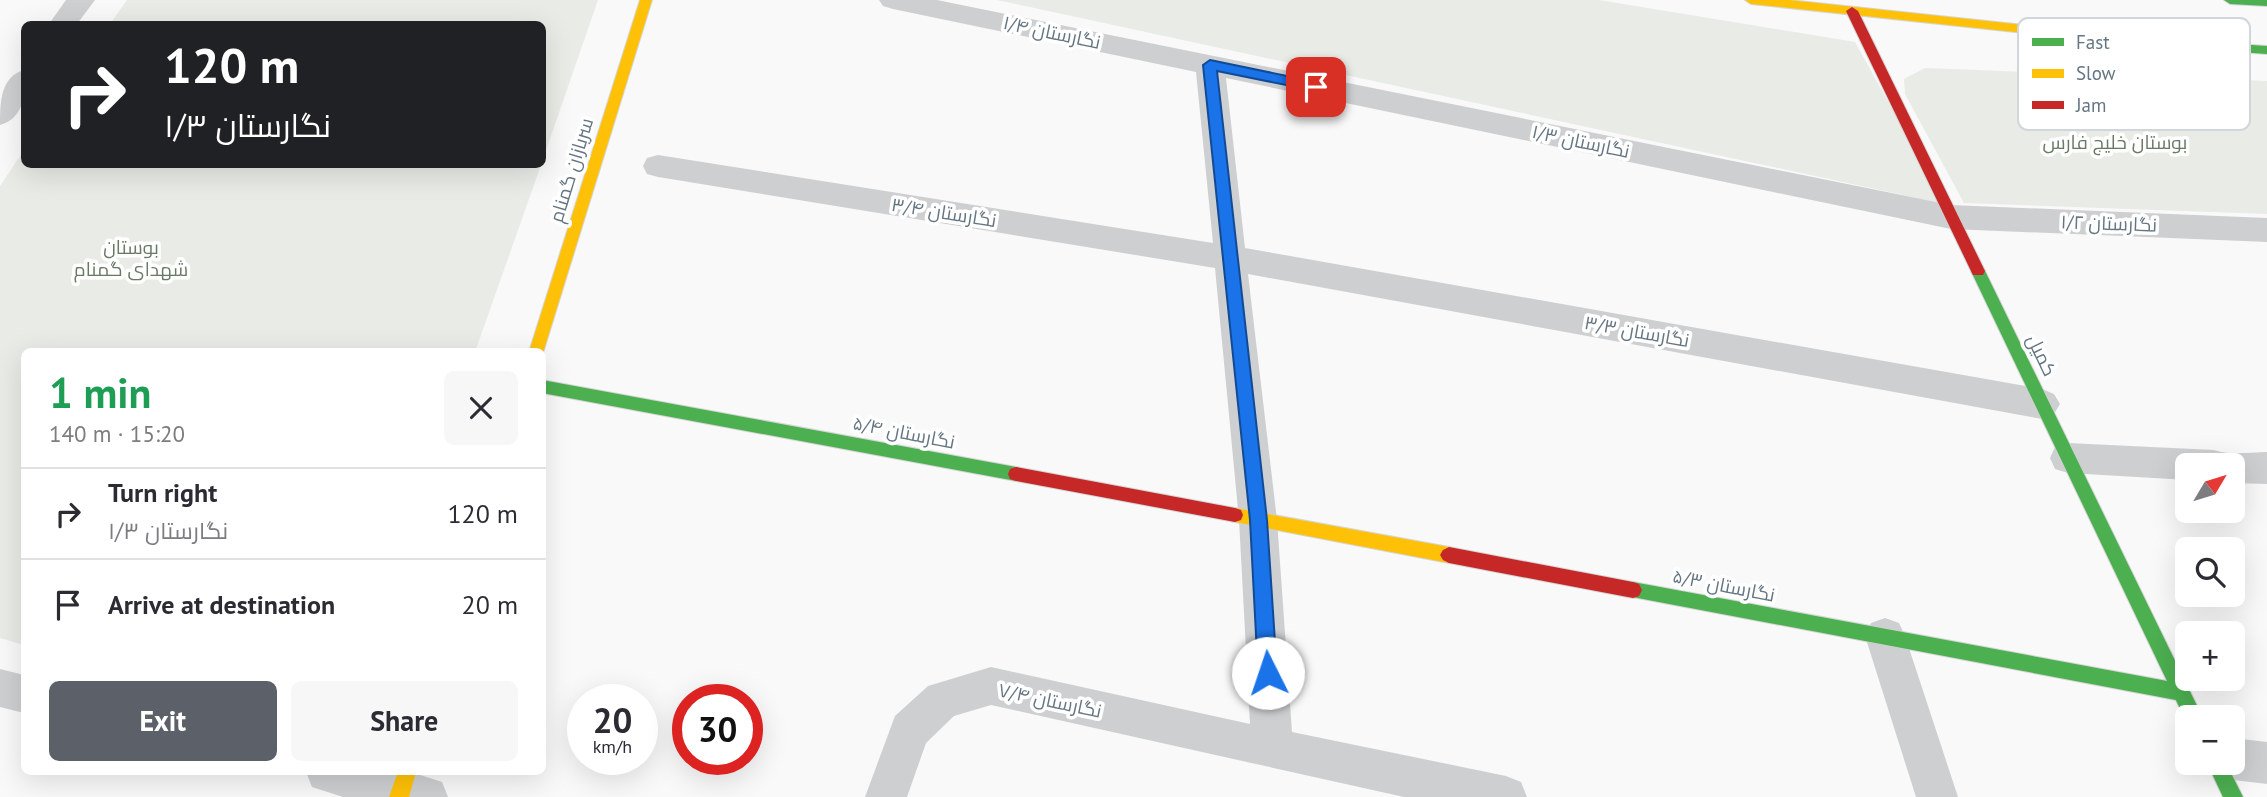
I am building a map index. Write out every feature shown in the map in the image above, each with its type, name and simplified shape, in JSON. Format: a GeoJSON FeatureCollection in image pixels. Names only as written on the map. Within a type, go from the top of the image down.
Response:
{"type":"FeatureCollection","features":[{"type":"Feature","properties":{"kind":"street"},"geometry":{"type":"LineString","coordinates":[[66,21],[81,0]]}},
{"type":"Feature","properties":{"kind":"street","name":"سربازان گمنام"},"geometry":{"type":"LineString","coordinates":[[538,348],[646,0]]}},
{"type":"Feature","properties":{"kind":"street","name":"نگارستان ۱/۴"},"geometry":{"type":"LineString","coordinates":[[893,0],[1210,65]]}},
{"type":"Feature","properties":{"kind":"street"},"geometry":{"type":"LineString","coordinates":[[1751,0],[2018,29]]}},
{"type":"Feature","properties":{"kind":"street"},"geometry":{"type":"LineString","coordinates":[[2230,0],[2267,2]]}},
{"type":"Feature","properties":{"kind":"street","name":"کمیل"},"geometry":{"type":"LineString","coordinates":[[1852,11],[2188,705]]}},
{"type":"Feature","properties":{"kind":"street"},"geometry":{"type":"LineString","coordinates":[[1210,65],[1258,520],[1272,749]]}},
{"type":"Feature","properties":{"kind":"street","name":"نگارستان ۱/۳"},"geometry":{"type":"LineString","coordinates":[[1210,65],[1951,217]]}},
{"type":"Feature","properties":{"kind":"street","name":"نگارستان ۳/۴"},"geometry":{"type":"LineString","coordinates":[[658,166],[1231,258]]}},
{"type":"Feature","properties":{"kind":"street","name":"نگارستان ۱/۲"},"geometry":{"type":"LineString","coordinates":[[1951,217],[2267,230]]}},
{"type":"Feature","properties":{"kind":"street","name":"نگارستان ۳/۳"},"geometry":{"type":"LineString","coordinates":[[1231,258],[2042,404]]}},
{"type":"Feature","properties":{"kind":"street","name":"نگارستان ۵/۴"},"geometry":{"type":"LineString","coordinates":[[546,387],[1258,520]]}},
{"type":"Feature","properties":{"kind":"street"},"geometry":{"type":"LineString","coordinates":[[2068,458],[2175,464]]}},
{"type":"Feature","properties":{"kind":"street"},"geometry":{"type":"LineString","coordinates":[[2245,467],[2267,468]]}},
{"type":"Feature","properties":{"kind":"street","name":"نگارستان ۵/۳"},"geometry":{"type":"LineString","coordinates":[[1258,520],[2181,692]]}},
{"type":"Feature","properties":{"kind":"street"},"geometry":{"type":"LineString","coordinates":[[1885,636],[1937,797]]}},
{"type":"Feature","properties":{"kind":"street","name":"نگارستان ۷/۴"},"geometry":{"type":"LineString","coordinates":[[886,797],[910,730],[942,700],[991,686],[1272,749],[1506,797]]}},
{"type":"Feature","properties":{"kind":"street"},"geometry":{"type":"LineString","coordinates":[[0,688],[21,693]]}},
{"type":"Feature","properties":{"kind":"street"},"geometry":{"type":"LineString","coordinates":[[2245,760],[2267,763]]}},
{"type":"Feature","properties":{"kind":"street"},"geometry":{"type":"LineString","coordinates":[[341,775],[409,789]]}},
{"type":"Feature","properties":{"kind":"street"},"geometry":{"type":"LineString","coordinates":[[2222,775],[2233,797]]}},
{"type":"Feature","properties":{"kind":"green space"},"geometry":{"type":"Polygon","coordinates":[[[127,0],[598,0],[546,150],[546,21],[112,21],[127,0]]]}},
{"type":"Feature","properties":{"kind":"green space"},"geometry":{"type":"Polygon","coordinates":[[[997,0],[1599,0],[1855,42],[1945,204],[997,0]]]}},
{"type":"Feature","properties":{"kind":"green space","name":"بوستان خلیج فارس"},"geometry":{"type":"Polygon","coordinates":[[[1925,68],[2018,72],[2018,130],[2250,130],[2250,80],[2267,81],[2267,214],[1964,203],[1905,94],[1904,79],[1925,68]]]}},
{"type":"Feature","properties":{"kind":"green space","name":"بوستان شهدای گمنام"},"geometry":{"type":"Polygon","coordinates":[[[21,154],[21,168],[540,168],[476,348],[21,348],[21,644],[0,638],[0,186],[21,154]]]}},
{"type":"Feature","properties":{"kind":"traffic: fast"},"geometry":{"type":"LineString","coordinates":[[2230,0],[2267,2]]}},
{"type":"Feature","properties":{"kind":"traffic: fast"},"geometry":{"type":"LineString","coordinates":[[2250,49],[2267,50]]}},
{"type":"Feature","properties":{"kind":"traffic: fast"},"geometry":{"type":"LineString","coordinates":[[1978,271],[2188,705]]}},
{"type":"Feature","properties":{"kind":"traffic: fast"},"geometry":{"type":"LineString","coordinates":[[546,387],[1016,474]]}},
{"type":"Feature","properties":{"kind":"traffic: fast"},"geometry":{"type":"LineString","coordinates":[[1633,590],[2181,692]]}},
{"type":"Feature","properties":{"kind":"traffic: fast"},"geometry":{"type":"LineString","coordinates":[[2222,775],[2233,797]]}},
{"type":"Feature","properties":{"kind":"traffic: slow"},"geometry":{"type":"LineString","coordinates":[[538,348],[646,0]]}},
{"type":"Feature","properties":{"kind":"traffic: slow"},"geometry":{"type":"LineString","coordinates":[[1751,0],[2018,28]]}},
{"type":"Feature","properties":{"kind":"traffic: slow"},"geometry":{"type":"LineString","coordinates":[[1235,515],[1449,555]]}},
{"type":"Feature","properties":{"kind":"traffic: slow"},"geometry":{"type":"LineString","coordinates":[[399,797],[406,775]]}},
{"type":"Feature","properties":{"kind":"traffic: jam"},"geometry":{"type":"LineString","coordinates":[[1852,11],[1978,271]]}},
{"type":"Feature","properties":{"kind":"traffic: jam"},"geometry":{"type":"LineString","coordinates":[[1016,474],[1235,515]]}},
{"type":"Feature","properties":{"kind":"traffic: jam"},"geometry":{"type":"LineString","coordinates":[[1449,555],[1633,590]]}},
{"type":"Feature","properties":{"kind":"route"},"geometry":{"type":"LineString","coordinates":[[1268,673],[1258,520],[1210,65],[1316,87]]}}]}
